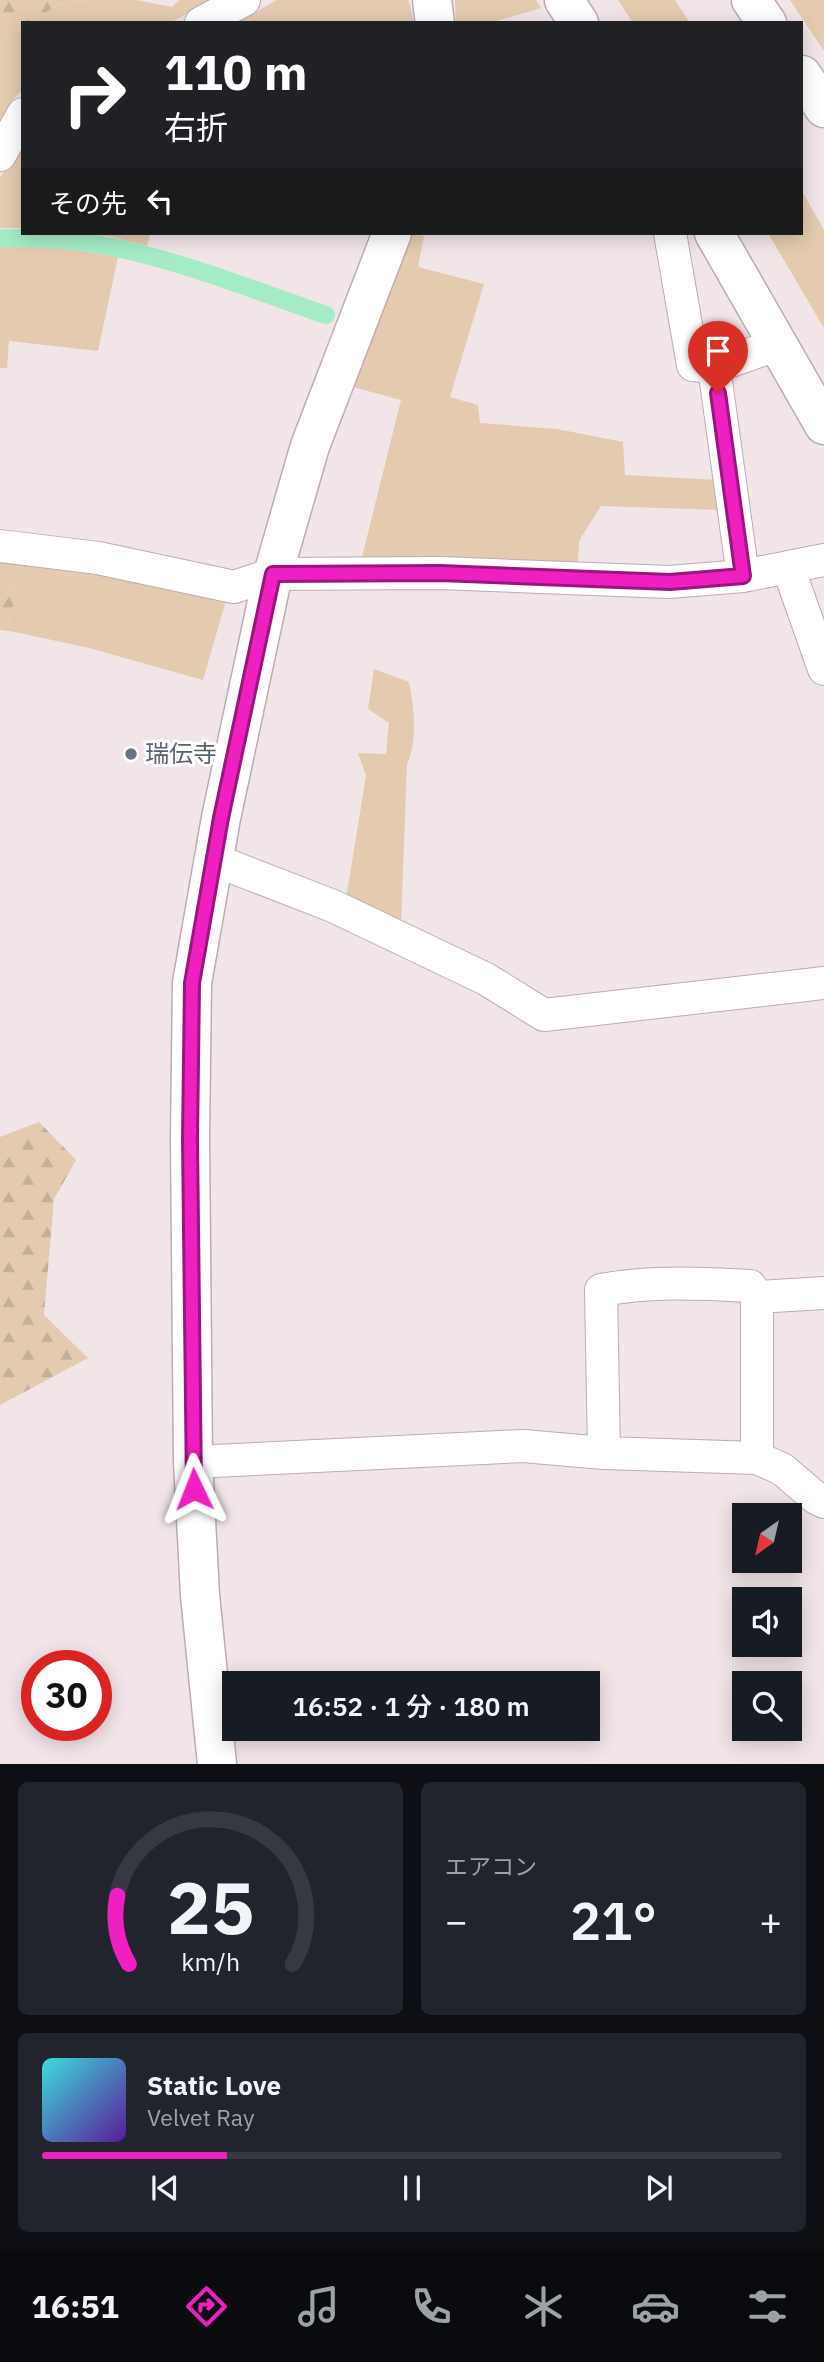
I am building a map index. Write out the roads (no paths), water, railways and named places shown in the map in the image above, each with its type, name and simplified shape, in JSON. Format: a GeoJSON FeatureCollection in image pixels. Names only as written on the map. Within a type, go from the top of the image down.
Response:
{"type":"FeatureCollection","features":[{"type":"Feature","properties":{"kind":"street"},"geometry":{"type":"LineString","coordinates":[[432,0],[435,21]]}},
{"type":"Feature","properties":{"kind":"street"},"geometry":{"type":"LineString","coordinates":[[564,0],[578,21]]}},
{"type":"Feature","properties":{"kind":"street"},"geometry":{"type":"LineString","coordinates":[[751,0],[766,21]]}},
{"type":"Feature","properties":{"kind":"street"},"geometry":{"type":"LineString","coordinates":[[803,76],[824,108]]}},
{"type":"Feature","properties":{"kind":"street"},"geometry":{"type":"LineString","coordinates":[[217,1763],[200,1595],[193,1462],[190,1139],[192,983],[214,860],[273,574],[310,446],[390,235]]}},
{"type":"Feature","properties":{"kind":"street"},"geometry":{"type":"LineString","coordinates":[[716,235],[824,425]]}},
{"type":"Feature","properties":{"kind":"lane"},"geometry":{"type":"LineString","coordinates":[[205,21],[244,0]]}},
{"type":"Feature","properties":{"kind":"lane"},"geometry":{"type":"LineString","coordinates":[[0,155],[21,118]]}},
{"type":"Feature","properties":{"kind":"lane"},"geometry":{"type":"LineString","coordinates":[[670,235],[693,365],[714,367],[779,344]]}},
{"type":"Feature","properties":{"kind":"lane"},"geometry":{"type":"LineString","coordinates":[[714,367],[743,576]]}},
{"type":"Feature","properties":{"kind":"lane"},"geometry":{"type":"LineString","coordinates":[[0,546],[98,558],[234,587],[273,574],[440,573],[670,582],[743,576],[824,560]]}},
{"type":"Feature","properties":{"kind":"lane"},"geometry":{"type":"LineString","coordinates":[[788,567],[824,669]]}},
{"type":"Feature","properties":{"kind":"lane"},"geometry":{"type":"LineString","coordinates":[[214,860],[345,912],[486,979],[544,1015],[824,983]]}},
{"type":"Feature","properties":{"kind":"lane"},"geometry":{"type":"LineString","coordinates":[[604,1453],[601,1290],[636,1284],[680,1282],[750,1286],[757,1297],[757,1458]]}},
{"type":"Feature","properties":{"kind":"lane"},"geometry":{"type":"LineString","coordinates":[[757,1297],[824,1293]]}},
{"type":"Feature","properties":{"kind":"lane"},"geometry":{"type":"LineString","coordinates":[[193,1462],[523,1446],[604,1453],[757,1458],[782,1469],[824,1502]]}},
{"type":"Feature","properties":{"kind":"waterway"},"geometry":{"type":"LineString","coordinates":[[0,238],[80,242],[135,252],[218,277],[326,315]]}},
{"type":"Feature","properties":{"kind":"place","name":"瑞伝寺"},"geometry":{"type":"Point","coordinates":[131,754]}}]}
